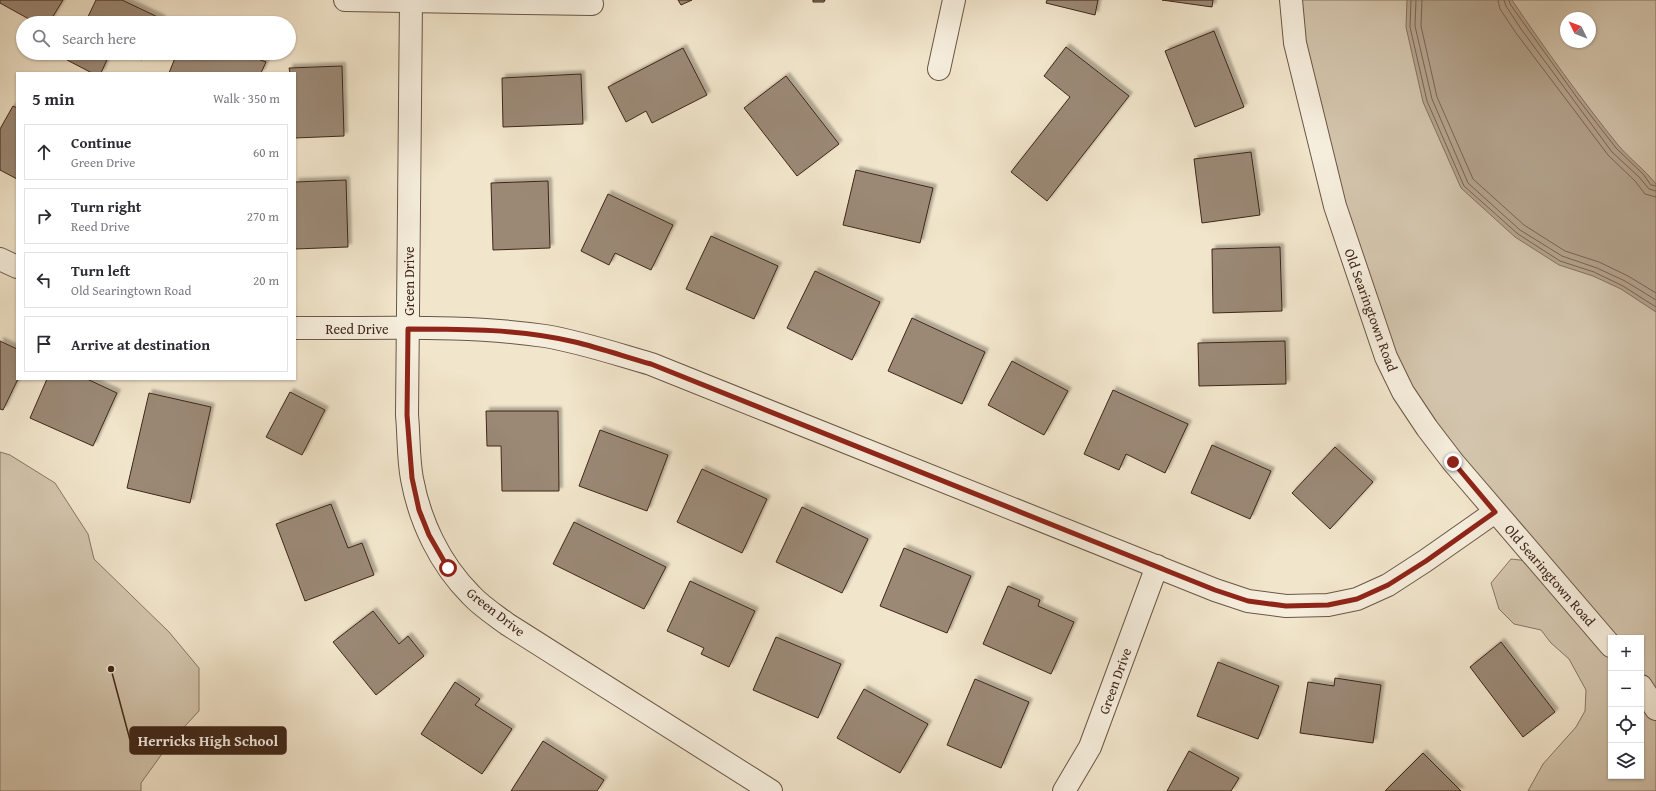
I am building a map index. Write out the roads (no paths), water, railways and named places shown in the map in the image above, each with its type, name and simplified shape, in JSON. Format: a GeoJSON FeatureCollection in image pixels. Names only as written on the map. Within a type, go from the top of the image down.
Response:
{"type":"FeatureCollection","features":[{"type":"Feature","properties":{"kind":"street"},"geometry":{"type":"LineString","coordinates":[[346,0],[592,4]]}},
{"type":"Feature","properties":{"kind":"street","name":"Green Drive"},"geometry":{"type":"LineString","coordinates":[[411,0],[407,415],[412,478],[419,510],[429,535],[448,568],[471,596],[507,624],[771,791]]}},
{"type":"Feature","properties":{"kind":"street"},"geometry":{"type":"LineString","coordinates":[[940,69],[954,0]]}},
{"type":"Feature","properties":{"kind":"street","name":"Old Searingtown Road"},"geometry":{"type":"LineString","coordinates":[[1290,0],[1295,43],[1335,206],[1386,357],[1403,392],[1427,428],[1495,512],[1608,643]]}},
{"type":"Feature","properties":{"kind":"street"},"geometry":{"type":"LineString","coordinates":[[0,259],[16,267]]}},
{"type":"Feature","properties":{"kind":"street","name":"Reed Drive"},"geometry":{"type":"LineString","coordinates":[[296,328],[468,329],[544,336],[575,342],[651,364],[1215,590],[1248,601],[1286,606],[1328,605],[1357,599],[1388,585],[1426,561],[1495,512]]}},
{"type":"Feature","properties":{"kind":"street","name":"Green Drive"},"geometry":{"type":"LineString","coordinates":[[1064,791],[1090,747],[1157,566]]}},
{"type":"Feature","properties":{"kind":"street"},"geometry":{"type":"LineString","coordinates":[[1644,691],[1656,709]]}},
{"type":"Feature","properties":{"kind":"water"},"geometry":{"type":"Polygon","coordinates":[[[1407,0],[1512,0],[1537,37],[1604,128],[1618,145],[1656,184],[1656,312],[1621,289],[1593,276],[1559,265],[1515,237],[1461,188],[1423,102],[1406,27],[1407,0]]]}},
{"type":"Feature","properties":{"kind":"place","name":"Herricks High School"},"geometry":{"type":"Point","coordinates":[111,669]}}]}
